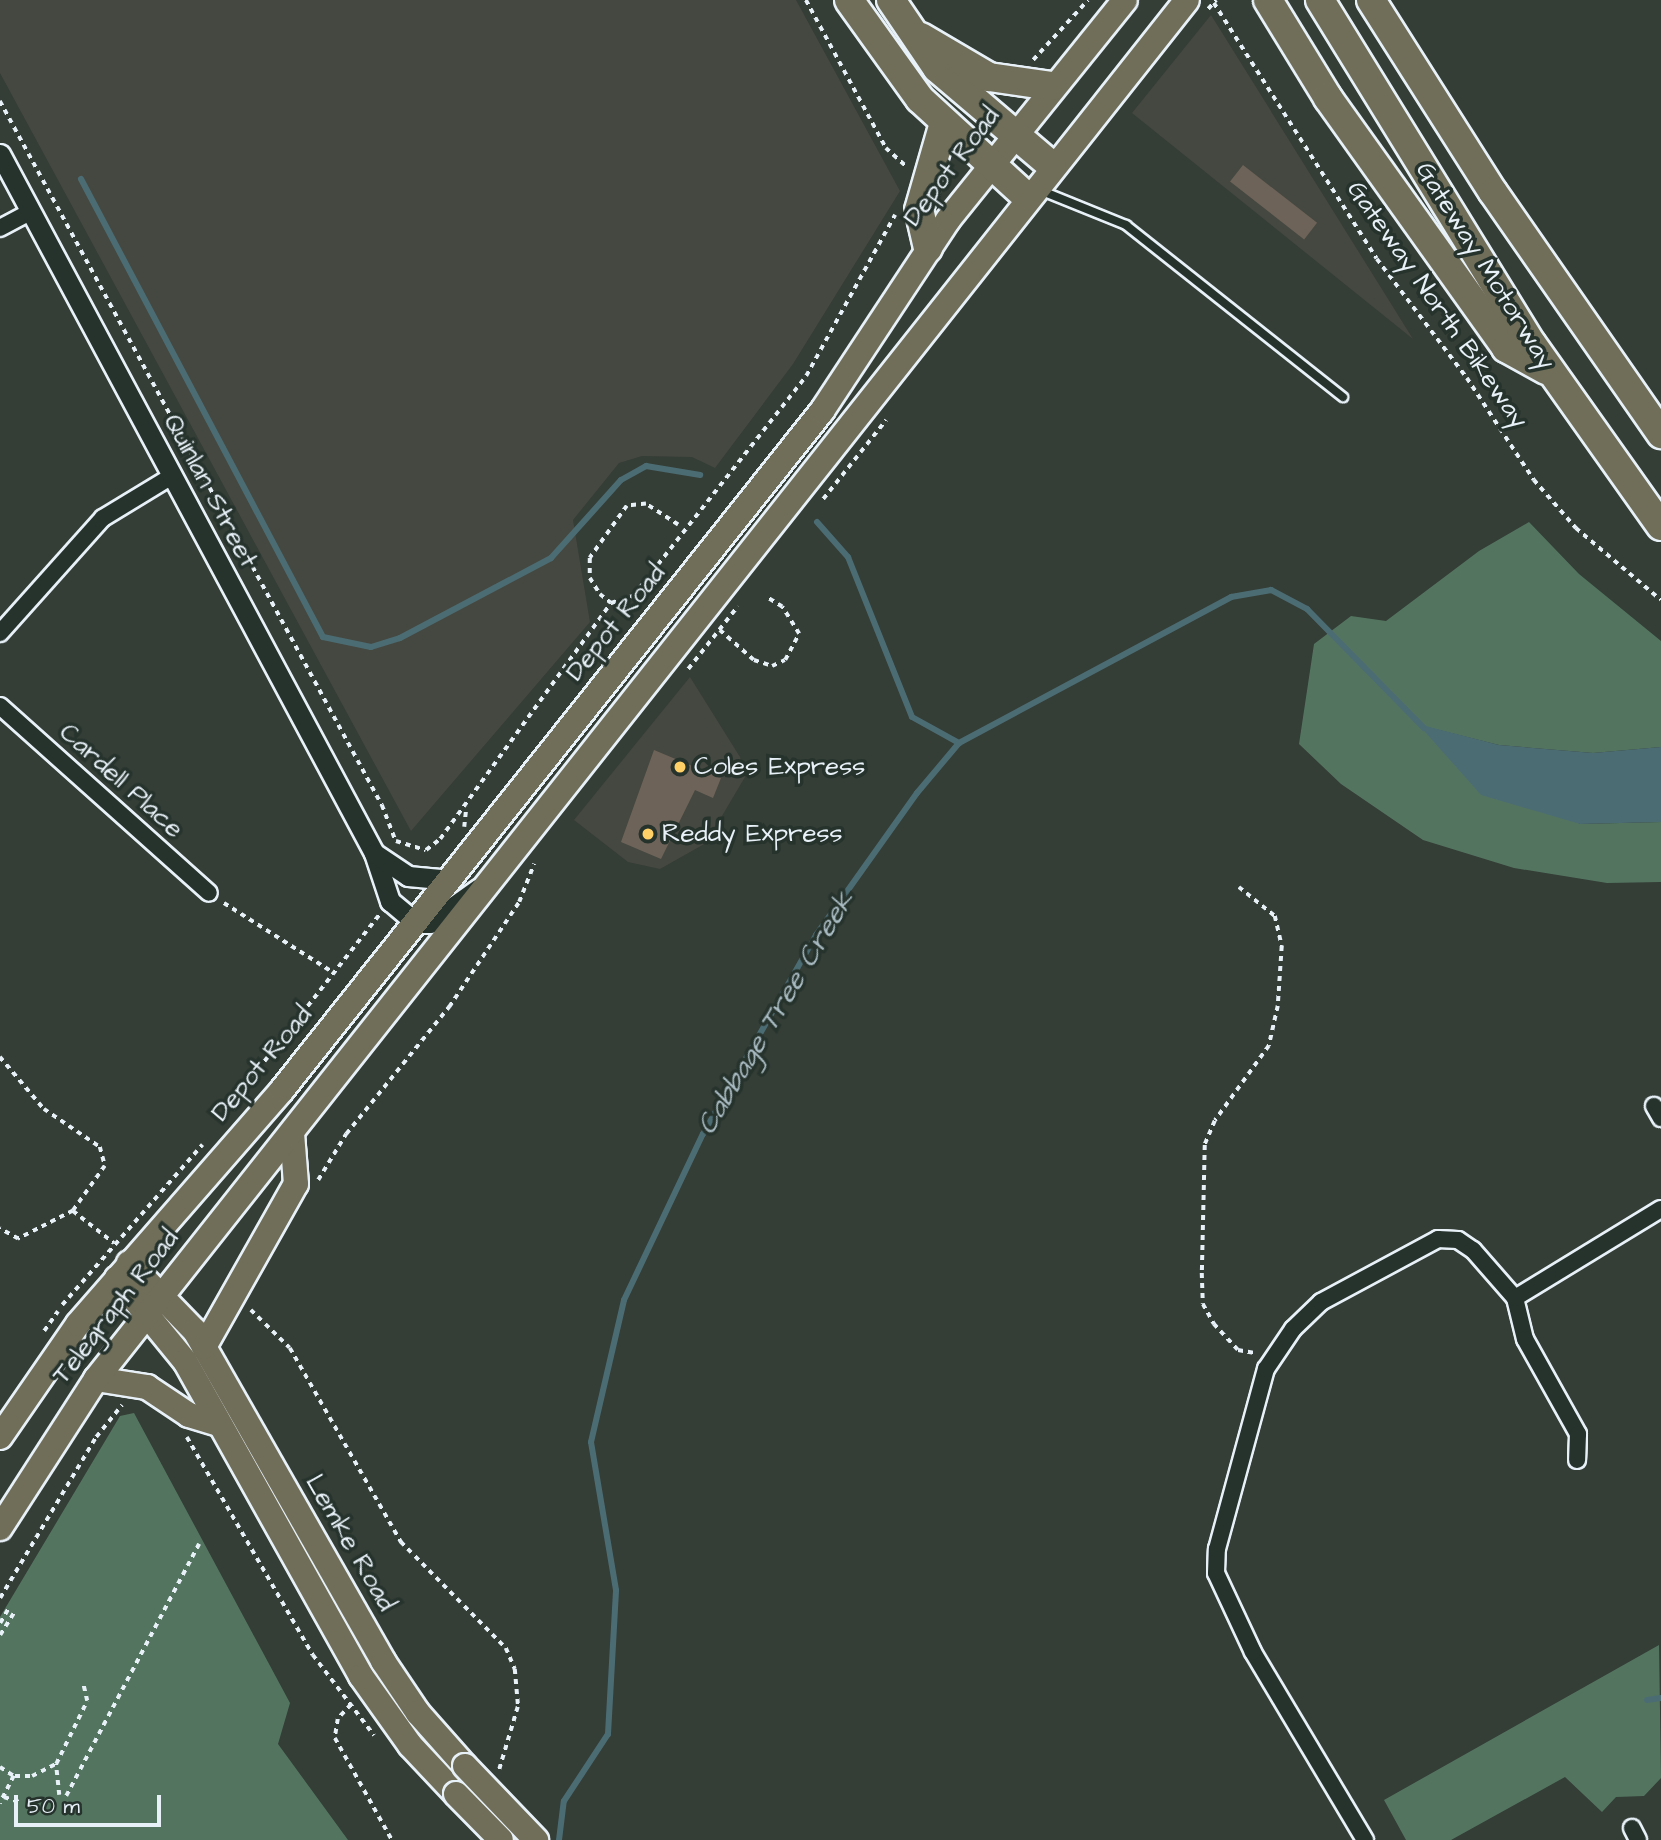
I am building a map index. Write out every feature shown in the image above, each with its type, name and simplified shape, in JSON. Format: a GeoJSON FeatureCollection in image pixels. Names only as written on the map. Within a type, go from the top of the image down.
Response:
{"type":"FeatureCollection","features":[{"type":"Feature","properties":{"kind":"highway"},"geometry":{"type":"LineString","coordinates":[[849,0],[901,75],[944,123],[990,167],[1030,192]]}},
{"type":"Feature","properties":{"kind":"highway"},"geometry":{"type":"LineString","coordinates":[[891,0],[918,36],[937,68],[1052,166]]}},
{"type":"Feature","properties":{"kind":"highway"},"geometry":{"type":"LineString","coordinates":[[1268,0],[1328,98],[1506,348],[1552,373]]}},
{"type":"Feature","properties":{"kind":"highway","name":"Gateway Motorway"},"geometry":{"type":"LineString","coordinates":[[1320,0],[1552,373],[1661,526]]}},
{"type":"Feature","properties":{"kind":"highway","name":"Gateway Motorway"},"geometry":{"type":"LineString","coordinates":[[1371,0],[1500,203],[1661,434]]}},
{"type":"Feature","properties":{"kind":"highway"},"geometry":{"type":"LineString","coordinates":[[918,36],[989,77],[1052,86]]}},
{"type":"Feature","properties":{"kind":"highway"},"geometry":{"type":"LineString","coordinates":[[928,248],[919,210],[944,123]]}},
{"type":"Feature","properties":{"kind":"main road","name":"Depot Road"},"geometry":{"type":"LineString","coordinates":[[120,1261],[282,1090],[451,880],[822,411],[928,248],[1013,135],[1125,0]]}},
{"type":"Feature","properties":{"kind":"main road"},"geometry":{"type":"LineString","coordinates":[[204,1347],[296,1184],[292,1133],[1030,192],[1188,0]]}},
{"type":"Feature","properties":{"kind":"main road","name":"Telegraph Road"},"geometry":{"type":"LineString","coordinates":[[0,1528],[96,1379],[292,1133]]}},
{"type":"Feature","properties":{"kind":"main road","name":"Telegraph Road"},"geometry":{"type":"LineString","coordinates":[[0,1437],[120,1261]]}},
{"type":"Feature","properties":{"kind":"main road","name":"Lemke Road"},"geometry":{"type":"LineString","coordinates":[[120,1261],[157,1305],[204,1347],[383,1661],[418,1713],[536,1840]]}},
{"type":"Feature","properties":{"kind":"main road","name":"Lemke Road"},"geometry":{"type":"LineString","coordinates":[[157,1305],[219,1424],[361,1676],[410,1745],[501,1840]]}},
{"type":"Feature","properties":{"kind":"main road"},"geometry":{"type":"LineString","coordinates":[[96,1379],[147,1387],[189,1415],[219,1424]]}},
{"type":"Feature","properties":{"kind":"street","name":"Quinlan Street"},"geometry":{"type":"LineString","coordinates":[[0,154],[374,853],[390,901],[416,923]]}},
{"type":"Feature","properties":{"kind":"street"},"geometry":{"type":"LineString","coordinates":[[0,228],[30,212]]}},
{"type":"Feature","properties":{"kind":"street"},"geometry":{"type":"LineString","coordinates":[[0,633],[103,518],[172,476]]}},
{"type":"Feature","properties":{"kind":"street","name":"Cardell Place"},"geometry":{"type":"LineString","coordinates":[[0,706],[209,893]]}},
{"type":"Feature","properties":{"kind":"street","name":"Quinlan Street"},"geometry":{"type":"LineString","coordinates":[[374,853],[408,876],[451,880]]}},
{"type":"Feature","properties":{"kind":"street"},"geometry":{"type":"LineString","coordinates":[[416,923],[442,918],[464,895],[489,884]]}},
{"type":"Feature","properties":{"kind":"street"},"geometry":{"type":"LineString","coordinates":[[1515,1298],[1661,1209]]}},
{"type":"Feature","properties":{"kind":"street"},"geometry":{"type":"LineString","coordinates":[[1365,1840],[1253,1652],[1216,1573],[1217,1549],[1274,1356],[1321,1302],[1438,1239],[1458,1240],[1473,1250],[1515,1298],[1525,1339],[1578,1434],[1577,1460]]}},
{"type":"Feature","properties":{"kind":"lane"},"geometry":{"type":"LineString","coordinates":[[1030,192],[1126,225],[1343,397]]}},
{"type":"Feature","properties":{"kind":"path"},"geometry":{"type":"LineString","coordinates":[[806,0],[887,148],[912,176]]}},
{"type":"Feature","properties":{"kind":"path"},"geometry":{"type":"LineString","coordinates":[[1027,63],[1043,52],[1088,0]]}},
{"type":"Feature","properties":{"kind":"path","name":"Gateway North Bikeway"},"geometry":{"type":"LineString","coordinates":[[1215,1],[1377,259],[1467,378],[1534,480],[1576,528],[1661,600]]}},
{"type":"Feature","properties":{"kind":"path"},"geometry":{"type":"LineString","coordinates":[[0,101],[382,805],[396,841],[426,850],[440,839],[611,603],[633,596],[806,376],[901,205]]}},
{"type":"Feature","properties":{"kind":"path"},"geometry":{"type":"LineString","coordinates":[[611,603],[590,578],[588,568],[618,514],[627,506],[646,504],[678,525]]}},
{"type":"Feature","properties":{"kind":"path"},"geometry":{"type":"LineString","coordinates":[[681,679],[720,631],[754,660],[772,666],[785,660],[799,634],[782,607],[766,597]]}},
{"type":"Feature","properties":{"kind":"path"},"geometry":{"type":"LineString","coordinates":[[311,1192],[346,1134],[456,996],[519,902],[536,858]]}},
{"type":"Feature","properties":{"kind":"path"},"geometry":{"type":"LineString","coordinates":[[1239,887],[1275,916],[1282,946],[1278,1006],[1269,1046],[1215,1121],[1205,1145],[1203,1304],[1238,1350],[1274,1356]]}},
{"type":"Feature","properties":{"kind":"path"},"geometry":{"type":"LineString","coordinates":[[209,893],[334,973]]}},
{"type":"Feature","properties":{"kind":"path"},"geometry":{"type":"LineString","coordinates":[[229,1115],[252,1077],[384,909]]}},
{"type":"Feature","properties":{"kind":"path"},"geometry":{"type":"LineString","coordinates":[[0,1057],[36,1102],[100,1147],[105,1166],[73,1211],[18,1239],[0,1229]]}},
{"type":"Feature","properties":{"kind":"path"},"geometry":{"type":"LineString","coordinates":[[44,1331],[120,1261],[211,1136]]}},
{"type":"Feature","properties":{"kind":"path"},"geometry":{"type":"LineString","coordinates":[[73,1211],[120,1261]]}},
{"type":"Feature","properties":{"kind":"path"},"geometry":{"type":"LineString","coordinates":[[247,1305],[290,1348],[401,1542],[506,1648],[515,1669],[518,1707],[498,1775]]}},
{"type":"Feature","properties":{"kind":"path"},"geometry":{"type":"LineString","coordinates":[[0,1598],[96,1437],[117,1409],[133,1401]]}},
{"type":"Feature","properties":{"kind":"path"},"geometry":{"type":"LineString","coordinates":[[182,1431],[313,1656],[351,1705],[338,1719],[335,1738],[391,1840]]}},
{"type":"Feature","properties":{"kind":"path"},"geometry":{"type":"LineString","coordinates":[[66,1796],[200,1544]]}},
{"type":"Feature","properties":{"kind":"path"},"geometry":{"type":"LineString","coordinates":[[0,1623],[8,1609]]}},
{"type":"Feature","properties":{"kind":"path"},"geometry":{"type":"LineString","coordinates":[[0,1635],[15,1611]]}},
{"type":"Feature","properties":{"kind":"path"},"geometry":{"type":"LineString","coordinates":[[60,1795],[56,1764],[86,1701],[83,1684]]}},
{"type":"Feature","properties":{"kind":"path"},"geometry":{"type":"LineString","coordinates":[[0,1767],[14,1776],[32,1776],[56,1764]]}},
{"type":"Feature","properties":{"kind":"path"},"geometry":{"type":"LineString","coordinates":[[0,1804],[14,1776]]}},
{"type":"Feature","properties":{"kind":"path"},"geometry":{"type":"LineString","coordinates":[[4,1797],[19,1802]]}},
{"type":"Feature","properties":{"kind":"shaded area"},"geometry":{"type":"Polygon","coordinates":[[[0,0],[796,0],[900,191],[793,364],[715,468],[692,457],[642,456],[619,463],[573,520],[590,622],[411,831],[0,73],[0,0]]]}},
{"type":"Feature","properties":{"kind":"shaded area"},"geometry":{"type":"Polygon","coordinates":[[[1211,15],[1413,339],[1132,113],[1211,15]]]}},
{"type":"Feature","properties":{"kind":"shaded area","name":"Coles Express"},"geometry":{"type":"Polygon","coordinates":[[[690,677],[740,757],[745,777],[706,843],[660,869],[628,862],[574,820],[690,677]]]}},
{"type":"Feature","properties":{"kind":"green space"},"geometry":{"type":"Polygon","coordinates":[[[1529,522],[1579,574],[1661,641],[1661,747],[1593,753],[1499,745],[1419,725],[1580,824],[1661,822],[1661,882],[1607,883],[1514,868],[1423,840],[1341,784],[1299,744],[1314,644],[1351,616],[1386,621],[1479,551],[1529,522]]]}},
{"type":"Feature","properties":{"kind":"green space"},"geometry":{"type":"Polygon","coordinates":[[[134,1413],[290,1703],[278,1744],[348,1840],[0,1840],[0,1617],[120,1416],[134,1413]]]}},
{"type":"Feature","properties":{"kind":"green space"},"geometry":{"type":"Polygon","coordinates":[[[1659,1645],[1661,1778],[1644,1796],[1616,1797],[1602,1812],[1565,1777],[1451,1840],[1406,1840],[1384,1800],[1659,1645]]]}},
{"type":"Feature","properties":{"kind":"water"},"geometry":{"type":"Polygon","coordinates":[[[1418,724],[1499,745],[1593,753],[1661,747],[1661,822],[1580,824],[1481,795],[1418,724]]]}},
{"type":"Feature","properties":{"kind":"building"},"geometry":{"type":"Polygon","coordinates":[[[1243,165],[1317,223],[1304,239],[1230,182],[1243,165]]]}},
{"type":"Feature","properties":{"kind":"building"},"geometry":{"type":"Polygon","coordinates":[[[654,750],[721,778],[713,798],[695,790],[661,859],[621,842],[654,750]]]}},
{"type":"Feature","properties":{"kind":"waterway"},"geometry":{"type":"LineString","coordinates":[[81,179],[323,637],[371,647],[400,638],[551,558],[621,480],[646,466],[700,475]]}},
{"type":"Feature","properties":{"kind":"waterway"},"geometry":{"type":"LineString","coordinates":[[817,522],[848,557],[912,717],[959,743]]}},
{"type":"Feature","properties":{"kind":"waterway","name":"Cabbage Tree Creek"},"geometry":{"type":"LineString","coordinates":[[559,1840],[564,1801],[608,1734],[616,1590],[591,1442],[624,1300],[703,1134],[816,935],[917,793],[959,743],[1231,597],[1271,590],[1307,609],[1424,728]]}},
{"type":"Feature","properties":{"kind":"waterway"},"geometry":{"type":"LineString","coordinates":[[1647,1700],[1661,1698]]}},
{"type":"Feature","properties":{"kind":"place","name":"Coles Express"},"geometry":{"type":"Point","coordinates":[680,767]}},
{"type":"Feature","properties":{"kind":"place","name":"Reddy Express"},"geometry":{"type":"Point","coordinates":[648,834]}}]}
